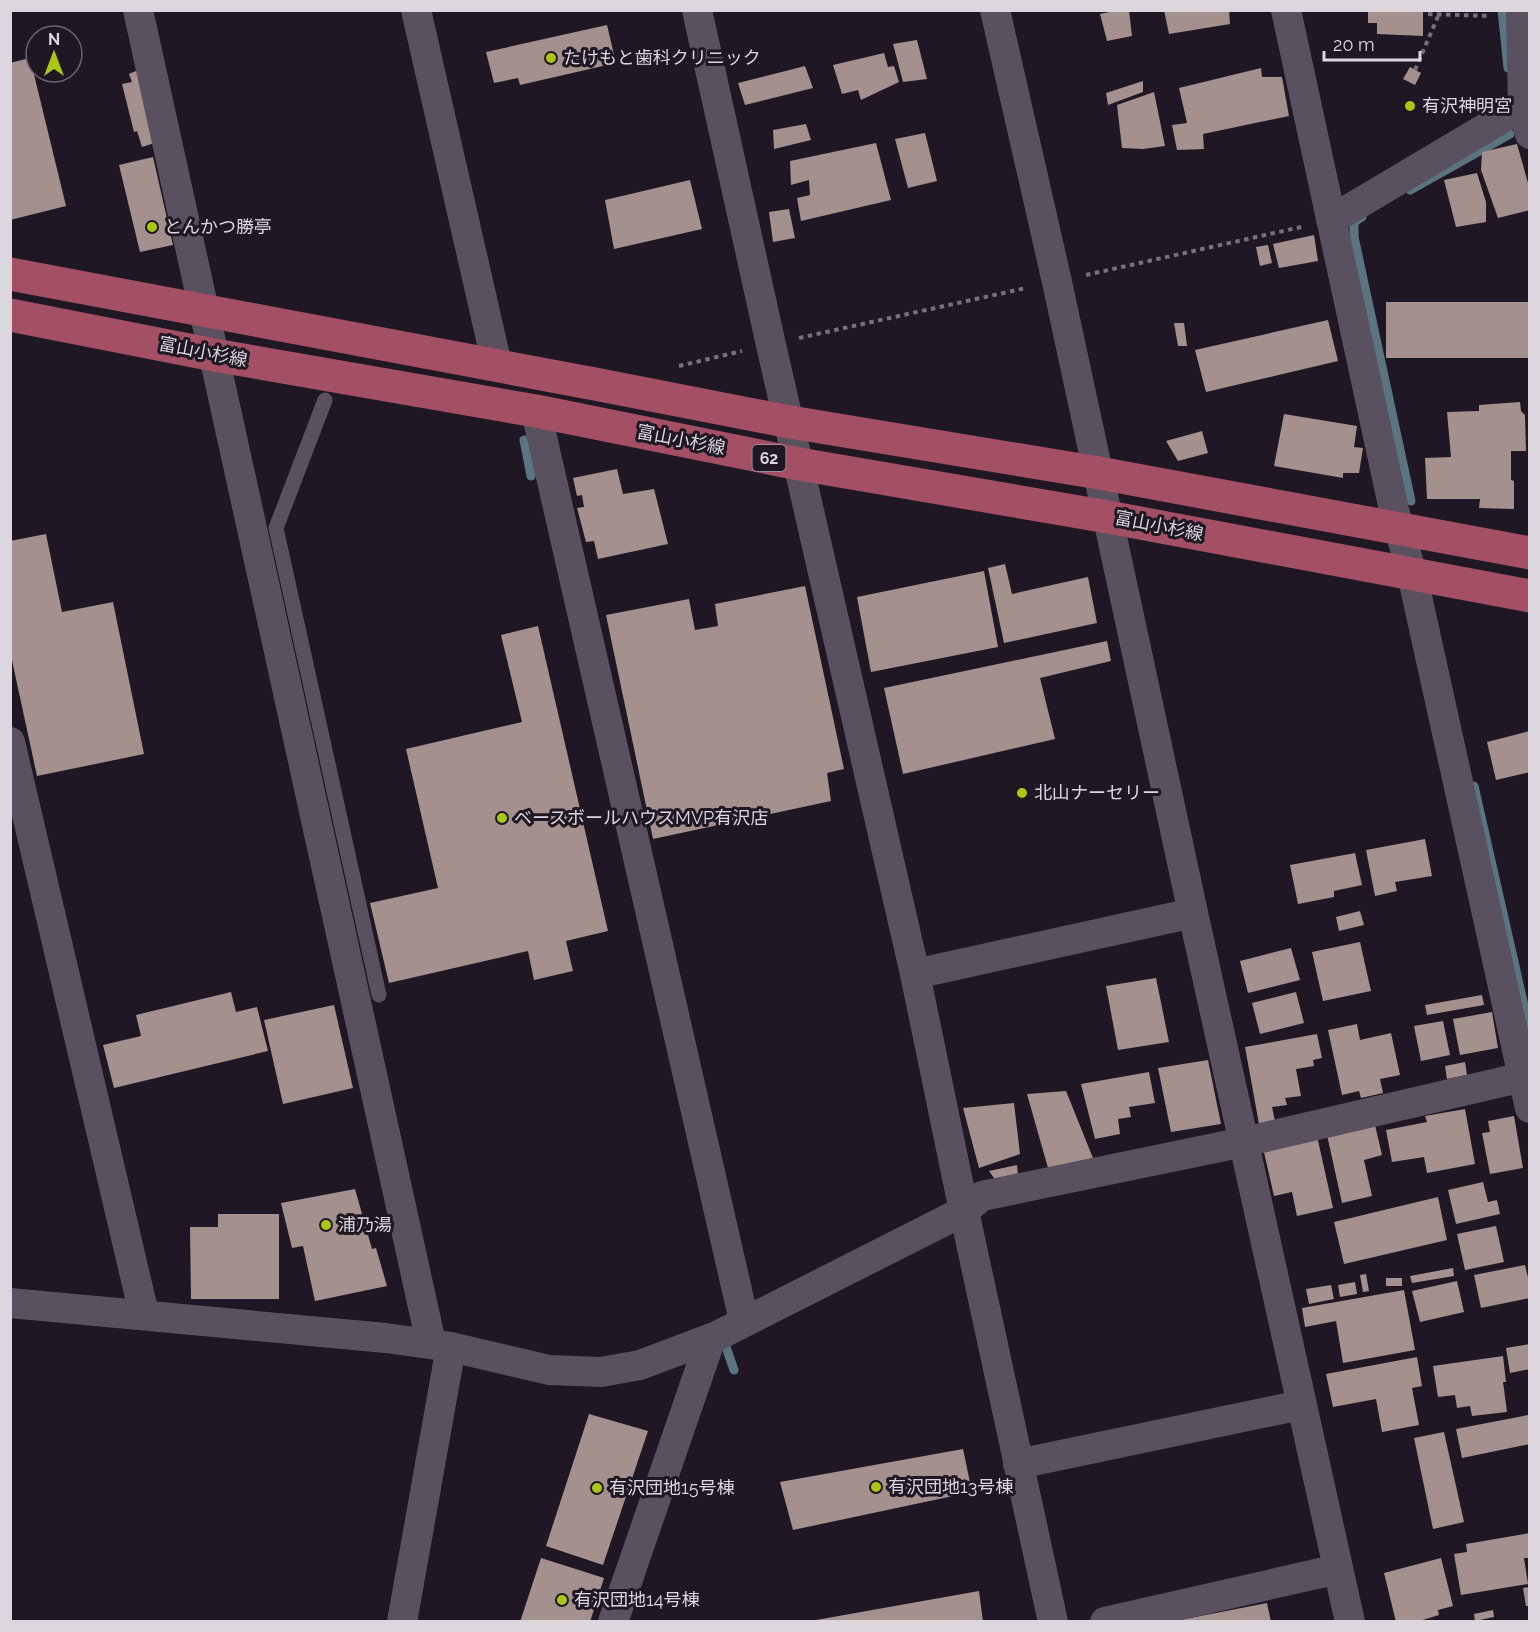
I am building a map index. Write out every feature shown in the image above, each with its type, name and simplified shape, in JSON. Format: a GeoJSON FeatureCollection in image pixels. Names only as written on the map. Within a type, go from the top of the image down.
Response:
{"type":"FeatureCollection","features":[{"type":"Feature","properties":{"kind":"main road","name":"62"},"geometry":{"type":"LineString","coordinates":[[10,274],[790,422],[1099,473],[1530,553]]}},
{"type":"Feature","properties":{"kind":"main road","name":"富山小杉線"},"geometry":{"type":"LineString","coordinates":[[10,315],[214,355],[536,411],[799,464],[1108,517],[1530,596]]}},
{"type":"Feature","properties":{"kind":"street"},"geometry":{"type":"LineString","coordinates":[[138,10],[214,355],[277,586],[441,1345],[402,1622]]}},
{"type":"Feature","properties":{"kind":"street"},"geometry":{"type":"LineString","coordinates":[[416,10],[497,365]]}},
{"type":"Feature","properties":{"kind":"street"},"geometry":{"type":"LineString","coordinates":[[698,10],[771,345],[915,974],[1053,1622]]}},
{"type":"Feature","properties":{"kind":"street"},"geometry":{"type":"LineString","coordinates":[[995,10],[1057,282],[1193,913],[1350,1622]]}},
{"type":"Feature","properties":{"kind":"street"},"geometry":{"type":"LineString","coordinates":[[1286,10],[1399,530],[1412,574],[1526,1076],[1530,1108]]}},
{"type":"Feature","properties":{"kind":"street"},"geometry":{"type":"LineString","coordinates":[[1332,220],[1526,120],[1524,15]]}},
{"type":"Feature","properties":{"kind":"street"},"geometry":{"type":"LineString","coordinates":[[536,411],[744,1321]]}},
{"type":"Feature","properties":{"kind":"street"},"geometry":{"type":"LineString","coordinates":[[10,742],[144,1314]]}},
{"type":"Feature","properties":{"kind":"street"},"geometry":{"type":"LineString","coordinates":[[915,974],[1193,913]]}},
{"type":"Feature","properties":{"kind":"street"},"geometry":{"type":"LineString","coordinates":[[10,1303],[144,1314],[441,1345],[549,1370],[601,1372],[640,1365],[711,1338],[964,1210],[982,1196],[1244,1142],[1526,1076]]}},
{"type":"Feature","properties":{"kind":"street"},"geometry":{"type":"LineString","coordinates":[[613,1622],[711,1338]]}},
{"type":"Feature","properties":{"kind":"street"},"geometry":{"type":"LineString","coordinates":[[1018,1464],[1301,1405]]}},
{"type":"Feature","properties":{"kind":"street"},"geometry":{"type":"LineString","coordinates":[[1105,1622],[1338,1569]]}},
{"type":"Feature","properties":{"kind":"lane"},"geometry":{"type":"LineString","coordinates":[[325,400],[276,528],[277,586],[379,995]]}},
{"type":"Feature","properties":{"kind":"path"},"geometry":{"type":"LineString","coordinates":[[1428,14],[1524,15]]}},
{"type":"Feature","properties":{"kind":"path"},"geometry":{"type":"LineString","coordinates":[[1415,70],[1438,14]]}},
{"type":"Feature","properties":{"kind":"path"},"geometry":{"type":"LineString","coordinates":[[674,368],[1332,220]]}},
{"type":"Feature","properties":{"kind":"building"},"geometry":{"type":"Polygon","coordinates":[[[1129,10],[1132,36],[1107,41],[1100,14],[1129,10]]]}},
{"type":"Feature","properties":{"kind":"building"},"geometry":{"type":"Polygon","coordinates":[[[1164,10],[1229,10],[1230,24],[1169,34],[1164,10]]]}},
{"type":"Feature","properties":{"kind":"building"},"geometry":{"type":"Polygon","coordinates":[[[1368,10],[1423,10],[1423,36],[1377,34],[1377,23],[1368,23],[1368,10]]]}},
{"type":"Feature","properties":{"kind":"building","name":"たけもと歯科クリニック"},"geometry":{"type":"Polygon","coordinates":[[[607,25],[616,63],[520,85],[518,78],[494,83],[486,52],[607,25]]]}},
{"type":"Feature","properties":{"kind":"building"},"geometry":{"type":"Polygon","coordinates":[[[917,40],[927,79],[903,82],[893,44],[917,40]]]}},
{"type":"Feature","properties":{"kind":"building"},"geometry":{"type":"Polygon","coordinates":[[[884,53],[888,67],[894,66],[899,82],[861,100],[858,90],[842,94],[833,65],[884,53]]]}},
{"type":"Feature","properties":{"kind":"building"},"geometry":{"type":"Polygon","coordinates":[[[24,60],[24,84],[36,84],[66,206],[10,220],[10,63],[24,60]]]}},
{"type":"Feature","properties":{"kind":"building"},"geometry":{"type":"Polygon","coordinates":[[[805,66],[813,88],[745,105],[738,83],[805,66]]]}},
{"type":"Feature","properties":{"kind":"building"},"geometry":{"type":"Polygon","coordinates":[[[1410,67],[1421,73],[1415,85],[1403,79],[1410,67]]]}},
{"type":"Feature","properties":{"kind":"building"},"geometry":{"type":"Polygon","coordinates":[[[1261,68],[1262,77],[1282,77],[1289,116],[1203,134],[1204,149],[1177,150],[1172,125],[1187,123],[1179,88],[1261,68]]]}},
{"type":"Feature","properties":{"kind":"building"},"geometry":{"type":"Polygon","coordinates":[[[138,70],[155,143],[142,147],[137,131],[134,132],[122,84],[132,82],[129,74],[138,70]]]}},
{"type":"Feature","properties":{"kind":"building"},"geometry":{"type":"Polygon","coordinates":[[[1143,81],[1143,92],[1108,105],[1106,93],[1143,81]]]}},
{"type":"Feature","properties":{"kind":"building"},"geometry":{"type":"Polygon","coordinates":[[[1154,92],[1165,146],[1143,149],[1122,148],[1117,105],[1154,92]]]}},
{"type":"Feature","properties":{"kind":"building"},"geometry":{"type":"Polygon","coordinates":[[[806,124],[811,140],[774,149],[773,130],[806,124]]]}},
{"type":"Feature","properties":{"kind":"building"},"geometry":{"type":"Polygon","coordinates":[[[925,133],[937,181],[908,188],[895,139],[925,133]]]}},
{"type":"Feature","properties":{"kind":"building"},"geometry":{"type":"Polygon","coordinates":[[[876,143],[891,200],[801,221],[797,198],[810,195],[809,180],[791,185],[790,161],[876,143]]]}},
{"type":"Feature","properties":{"kind":"building"},"geometry":{"type":"Polygon","coordinates":[[[1517,144],[1530,190],[1530,210],[1498,218],[1481,170],[1482,152],[1517,144]]]}},
{"type":"Feature","properties":{"kind":"building"},"geometry":{"type":"Polygon","coordinates":[[[153,157],[173,245],[140,252],[119,165],[153,157]]]}},
{"type":"Feature","properties":{"kind":"building"},"geometry":{"type":"Polygon","coordinates":[[[1477,173],[1486,202],[1486,222],[1456,227],[1444,180],[1477,173]]]}},
{"type":"Feature","properties":{"kind":"building"},"geometry":{"type":"Polygon","coordinates":[[[690,180],[702,229],[614,249],[605,200],[690,180]]]}},
{"type":"Feature","properties":{"kind":"building"},"geometry":{"type":"Polygon","coordinates":[[[789,209],[795,238],[773,242],[769,212],[789,209]]]}},
{"type":"Feature","properties":{"kind":"building"},"geometry":{"type":"Polygon","coordinates":[[[1314,235],[1318,261],[1279,268],[1273,244],[1314,235]]]}},
{"type":"Feature","properties":{"kind":"building"},"geometry":{"type":"Polygon","coordinates":[[[1268,245],[1272,263],[1260,266],[1256,247],[1268,245]]]}},
{"type":"Feature","properties":{"kind":"building"},"geometry":{"type":"Polygon","coordinates":[[[1386,302],[1530,302],[1530,358],[1386,358],[1386,302]]]}},
{"type":"Feature","properties":{"kind":"building"},"geometry":{"type":"Polygon","coordinates":[[[1328,320],[1338,361],[1206,392],[1195,350],[1328,320]]]}},
{"type":"Feature","properties":{"kind":"building"},"geometry":{"type":"Polygon","coordinates":[[[1174,323],[1184,323],[1187,346],[1178,346],[1174,323]]]}},
{"type":"Feature","properties":{"kind":"building"},"geometry":{"type":"Polygon","coordinates":[[[1520,402],[1521,411],[1525,415],[1526,451],[1511,451],[1514,509],[1479,508],[1480,499],[1427,499],[1425,458],[1451,457],[1447,412],[1479,411],[1479,405],[1520,402]]]}},
{"type":"Feature","properties":{"kind":"building"},"geometry":{"type":"Polygon","coordinates":[[[1284,414],[1357,426],[1354,447],[1363,448],[1359,473],[1343,473],[1343,478],[1274,466],[1284,414]]]}},
{"type":"Feature","properties":{"kind":"building"},"geometry":{"type":"Polygon","coordinates":[[[1202,431],[1208,453],[1178,461],[1166,441],[1202,431]]]}},
{"type":"Feature","properties":{"kind":"building"},"geometry":{"type":"Polygon","coordinates":[[[617,469],[623,494],[654,489],[668,544],[598,559],[594,541],[586,542],[577,508],[584,507],[582,495],[577,496],[573,478],[617,469]]]}},
{"type":"Feature","properties":{"kind":"building"},"geometry":{"type":"Polygon","coordinates":[[[46,534],[62,612],[113,602],[144,754],[37,776],[10,651],[10,541],[46,534]]]}},
{"type":"Feature","properties":{"kind":"building"},"geometry":{"type":"Polygon","coordinates":[[[1005,564],[1012,594],[1088,577],[1097,623],[1004,643],[988,568],[1005,564]]]}},
{"type":"Feature","properties":{"kind":"building"},"geometry":{"type":"Polygon","coordinates":[[[984,571],[998,647],[871,672],[857,597],[984,571]]]}},
{"type":"Feature","properties":{"kind":"building"},"geometry":{"type":"Polygon","coordinates":[[[805,586],[844,769],[827,773],[831,801],[653,839],[606,615],[689,599],[695,630],[718,626],[715,604],[805,586]]]}},
{"type":"Feature","properties":{"kind":"building","name":"ベースボールハウスMVP有沢店"},"geometry":{"type":"Polygon","coordinates":[[[538,626],[608,931],[566,941],[573,971],[534,980],[528,951],[389,983],[370,903],[438,888],[406,749],[522,722],[501,635],[538,626]]]}},
{"type":"Feature","properties":{"kind":"building"},"geometry":{"type":"Polygon","coordinates":[[[1107,641],[1111,661],[1040,678],[1055,739],[903,774],[884,688],[1107,641]]]}},
{"type":"Feature","properties":{"kind":"building"},"geometry":{"type":"Polygon","coordinates":[[[1530,731],[1530,772],[1496,780],[1487,742],[1530,731]]]}},
{"type":"Feature","properties":{"kind":"building"},"geometry":{"type":"Polygon","coordinates":[[[1425,839],[1432,876],[1395,882],[1397,891],[1375,896],[1366,850],[1425,839]]]}},
{"type":"Feature","properties":{"kind":"building"},"geometry":{"type":"Polygon","coordinates":[[[1355,853],[1362,885],[1334,891],[1334,897],[1298,904],[1290,865],[1355,853]]]}},
{"type":"Feature","properties":{"kind":"building"},"geometry":{"type":"Polygon","coordinates":[[[1360,911],[1364,925],[1339,931],[1336,917],[1360,911]]]}},
{"type":"Feature","properties":{"kind":"building"},"geometry":{"type":"Polygon","coordinates":[[[1360,942],[1371,991],[1323,1001],[1312,952],[1360,942]]]}},
{"type":"Feature","properties":{"kind":"building"},"geometry":{"type":"Polygon","coordinates":[[[1291,948],[1300,980],[1248,993],[1240,961],[1291,948]]]}},
{"type":"Feature","properties":{"kind":"building"},"geometry":{"type":"Polygon","coordinates":[[[1156,978],[1169,1042],[1118,1050],[1106,986],[1156,978]]]}},
{"type":"Feature","properties":{"kind":"building"},"geometry":{"type":"Polygon","coordinates":[[[231,992],[236,1012],[257,1007],[268,1051],[114,1088],[103,1045],[141,1036],[136,1015],[231,992]]]}},
{"type":"Feature","properties":{"kind":"building"},"geometry":{"type":"Polygon","coordinates":[[[1296,992],[1304,1023],[1260,1034],[1252,1003],[1296,992]]]}},
{"type":"Feature","properties":{"kind":"building"},"geometry":{"type":"Polygon","coordinates":[[[1482,995],[1484,1005],[1427,1015],[1425,1005],[1482,995]]]}},
{"type":"Feature","properties":{"kind":"building"},"geometry":{"type":"Polygon","coordinates":[[[334,1005],[353,1088],[283,1104],[264,1020],[334,1005]]]}},
{"type":"Feature","properties":{"kind":"building"},"geometry":{"type":"Polygon","coordinates":[[[1492,1012],[1498,1048],[1460,1055],[1453,1019],[1492,1012]]]}},
{"type":"Feature","properties":{"kind":"building"},"geometry":{"type":"Polygon","coordinates":[[[1443,1021],[1450,1055],[1421,1061],[1414,1026],[1443,1021]]]}},
{"type":"Feature","properties":{"kind":"building"},"geometry":{"type":"Polygon","coordinates":[[[1357,1024],[1360,1040],[1391,1033],[1400,1075],[1380,1079],[1383,1093],[1361,1098],[1359,1091],[1342,1095],[1328,1030],[1357,1024]]]}},
{"type":"Feature","properties":{"kind":"building"},"geometry":{"type":"Polygon","coordinates":[[[1317,1034],[1322,1058],[1313,1060],[1314,1066],[1296,1069],[1301,1096],[1285,1098],[1287,1105],[1272,1107],[1275,1121],[1259,1124],[1245,1047],[1317,1034]]]}},
{"type":"Feature","properties":{"kind":"building"},"geometry":{"type":"Polygon","coordinates":[[[1208,1060],[1221,1124],[1171,1132],[1158,1068],[1208,1060]]]}},
{"type":"Feature","properties":{"kind":"building"},"geometry":{"type":"Polygon","coordinates":[[[1465,1062],[1467,1075],[1447,1079],[1445,1066],[1465,1062]]]}},
{"type":"Feature","properties":{"kind":"building"},"geometry":{"type":"Polygon","coordinates":[[[1149,1072],[1155,1103],[1129,1107],[1131,1117],[1118,1119],[1120,1134],[1095,1139],[1081,1084],[1149,1072]]]}},
{"type":"Feature","properties":{"kind":"building"},"geometry":{"type":"Polygon","coordinates":[[[1066,1091],[1093,1158],[1048,1168],[1027,1094],[1066,1091]]]}},
{"type":"Feature","properties":{"kind":"building"},"geometry":{"type":"Polygon","coordinates":[[[1014,1103],[1020,1154],[979,1168],[963,1108],[1014,1103]]]}},
{"type":"Feature","properties":{"kind":"building"},"geometry":{"type":"Polygon","coordinates":[[[1465,1109],[1475,1164],[1427,1173],[1424,1157],[1392,1162],[1386,1130],[1427,1122],[1425,1116],[1465,1109]]]}},
{"type":"Feature","properties":{"kind":"building"},"geometry":{"type":"Polygon","coordinates":[[[1514,1116],[1523,1168],[1490,1174],[1482,1133],[1490,1132],[1488,1121],[1514,1116]]]}},
{"type":"Feature","properties":{"kind":"building"},"geometry":{"type":"Polygon","coordinates":[[[1375,1125],[1382,1155],[1364,1160],[1372,1196],[1342,1203],[1327,1135],[1375,1125]]]}},
{"type":"Feature","properties":{"kind":"building"},"geometry":{"type":"Polygon","coordinates":[[[1317,1136],[1333,1208],[1297,1216],[1292,1192],[1274,1196],[1263,1148],[1317,1136]]]}},
{"type":"Feature","properties":{"kind":"building"},"geometry":{"type":"Polygon","coordinates":[[[1017,1165],[1018,1175],[996,1181],[989,1171],[1017,1165]]]}},
{"type":"Feature","properties":{"kind":"building"},"geometry":{"type":"Polygon","coordinates":[[[1483,1182],[1488,1202],[1497,1200],[1500,1214],[1456,1224],[1448,1190],[1483,1182]]]}},
{"type":"Feature","properties":{"kind":"building","name":"浦乃湯"},"geometry":{"type":"Polygon","coordinates":[[[355,1189],[372,1249],[376,1248],[387,1286],[315,1301],[303,1246],[292,1248],[281,1203],[355,1189]]]}},
{"type":"Feature","properties":{"kind":"building"},"geometry":{"type":"Polygon","coordinates":[[[1438,1197],[1447,1240],[1344,1264],[1334,1222],[1438,1197]]]}},
{"type":"Feature","properties":{"kind":"building"},"geometry":{"type":"Polygon","coordinates":[[[218,1214],[279,1214],[279,1299],[191,1299],[190,1227],[218,1227],[218,1214]]]}},
{"type":"Feature","properties":{"kind":"building"},"geometry":{"type":"Polygon","coordinates":[[[1496,1226],[1504,1262],[1465,1270],[1457,1234],[1496,1226]]]}},
{"type":"Feature","properties":{"kind":"building"},"geometry":{"type":"Polygon","coordinates":[[[1525,1265],[1530,1298],[1481,1308],[1474,1275],[1525,1265]]]}},
{"type":"Feature","properties":{"kind":"building"},"geometry":{"type":"Polygon","coordinates":[[[1453,1268],[1454,1276],[1412,1283],[1410,1276],[1453,1268]]]}},
{"type":"Feature","properties":{"kind":"building"},"geometry":{"type":"Polygon","coordinates":[[[1366,1274],[1369,1291],[1363,1292],[1360,1275],[1366,1274]]]}},
{"type":"Feature","properties":{"kind":"building"},"geometry":{"type":"Polygon","coordinates":[[[1386,1278],[1402,1278],[1402,1286],[1386,1286],[1386,1278]]]}},
{"type":"Feature","properties":{"kind":"building"},"geometry":{"type":"Polygon","coordinates":[[[1457,1281],[1464,1312],[1420,1322],[1412,1291],[1457,1281]]]}},
{"type":"Feature","properties":{"kind":"building"},"geometry":{"type":"Polygon","coordinates":[[[1355,1282],[1357,1294],[1340,1297],[1338,1285],[1355,1282]]]}},
{"type":"Feature","properties":{"kind":"building"},"geometry":{"type":"Polygon","coordinates":[[[1331,1285],[1334,1299],[1309,1304],[1306,1289],[1331,1285]]]}},
{"type":"Feature","properties":{"kind":"building"},"geometry":{"type":"Polygon","coordinates":[[[1404,1290],[1415,1350],[1343,1363],[1336,1321],[1305,1327],[1302,1308],[1404,1290]]]}},
{"type":"Feature","properties":{"kind":"building"},"geometry":{"type":"Polygon","coordinates":[[[1530,1344],[1530,1369],[1510,1373],[1506,1348],[1530,1344]]]}},
{"type":"Feature","properties":{"kind":"building"},"geometry":{"type":"Polygon","coordinates":[[[1503,1356],[1506,1382],[1503,1382],[1507,1412],[1472,1416],[1470,1406],[1457,1408],[1455,1395],[1438,1397],[1433,1366],[1503,1356]]]}},
{"type":"Feature","properties":{"kind":"building"},"geometry":{"type":"Polygon","coordinates":[[[1417,1357],[1422,1386],[1412,1388],[1419,1425],[1382,1432],[1376,1399],[1333,1407],[1326,1374],[1417,1357]]]}},
{"type":"Feature","properties":{"kind":"building","name":"有沢団地15号棟"},"geometry":{"type":"Polygon","coordinates":[[[589,1414],[648,1431],[603,1565],[546,1546],[589,1414]]]}},
{"type":"Feature","properties":{"kind":"building"},"geometry":{"type":"Polygon","coordinates":[[[1528,1415],[1530,1444],[1462,1458],[1456,1429],[1528,1415]]]}},
{"type":"Feature","properties":{"kind":"building"},"geometry":{"type":"Polygon","coordinates":[[[1444,1432],[1464,1522],[1433,1529],[1414,1438],[1444,1432]]]}},
{"type":"Feature","properties":{"kind":"building","name":"有沢団地13号棟"},"geometry":{"type":"Polygon","coordinates":[[[963,1449],[972,1492],[793,1530],[780,1482],[963,1449]]]}},
{"type":"Feature","properties":{"kind":"building"},"geometry":{"type":"Polygon","coordinates":[[[1530,1533],[1530,1558],[1524,1558],[1528,1584],[1461,1595],[1454,1554],[1467,1552],[1466,1544],[1530,1533]]]}},
{"type":"Feature","properties":{"kind":"building","name":"有沢団地14号棟"},"geometry":{"type":"Polygon","coordinates":[[[541,1558],[604,1578],[590,1622],[520,1622],[541,1558]]]}},
{"type":"Feature","properties":{"kind":"building"},"geometry":{"type":"Polygon","coordinates":[[[1441,1558],[1453,1606],[1438,1610],[1439,1615],[1416,1622],[1396,1622],[1384,1573],[1441,1558]]]}},
{"type":"Feature","properties":{"kind":"building"},"geometry":{"type":"Polygon","coordinates":[[[1530,1587],[1530,1606],[1526,1606],[1523,1588],[1530,1587]]]}},
{"type":"Feature","properties":{"kind":"building"},"geometry":{"type":"Polygon","coordinates":[[[979,1591],[983,1622],[816,1622],[816,1620],[979,1591]]]}},
{"type":"Feature","properties":{"kind":"building"},"geometry":{"type":"Polygon","coordinates":[[[1267,1603],[1271,1622],[1180,1622],[1180,1620],[1267,1603]]]}},
{"type":"Feature","properties":{"kind":"building"},"geometry":{"type":"Polygon","coordinates":[[[1493,1610],[1494,1617],[1475,1621],[1474,1614],[1493,1610]]]}},
{"type":"Feature","properties":{"kind":"waterway"},"geometry":{"type":"LineString","coordinates":[[1502,10],[1508,68]]}},
{"type":"Feature","properties":{"kind":"waterway"},"geometry":{"type":"LineString","coordinates":[[1410,190],[1510,134]]}},
{"type":"Feature","properties":{"kind":"waterway"},"geometry":{"type":"LineString","coordinates":[[1362,217],[1354,222],[1354,237],[1411,501]]}},
{"type":"Feature","properties":{"kind":"waterway"},"geometry":{"type":"LineString","coordinates":[[524,440],[531,476]]}},
{"type":"Feature","properties":{"kind":"waterway"},"geometry":{"type":"LineString","coordinates":[[1474,786],[1530,1032]]}},
{"type":"Feature","properties":{"kind":"waterway"},"geometry":{"type":"LineString","coordinates":[[726,1347],[734,1370]]}},
{"type":"Feature","properties":{"kind":"place","name":"たけもと歯科クリニック"},"geometry":{"type":"Point","coordinates":[551,58]}},
{"type":"Feature","properties":{"kind":"place","name":"有沢神明宮"},"geometry":{"type":"Point","coordinates":[1410,106]}},
{"type":"Feature","properties":{"kind":"place","name":"とんかつ勝亭"},"geometry":{"type":"Point","coordinates":[152,227]}},
{"type":"Feature","properties":{"kind":"place","name":"北山ナーセリー"},"geometry":{"type":"Point","coordinates":[1022,793]}},
{"type":"Feature","properties":{"kind":"place","name":"ベースボールハウスMVP有沢店"},"geometry":{"type":"Point","coordinates":[502,818]}},
{"type":"Feature","properties":{"kind":"place","name":"浦乃湯"},"geometry":{"type":"Point","coordinates":[326,1225]}},
{"type":"Feature","properties":{"kind":"place","name":"有沢団地13号棟"},"geometry":{"type":"Point","coordinates":[876,1487]}},
{"type":"Feature","properties":{"kind":"place","name":"有沢団地15号棟"},"geometry":{"type":"Point","coordinates":[597,1488]}},
{"type":"Feature","properties":{"kind":"place","name":"有沢団地14号棟"},"geometry":{"type":"Point","coordinates":[562,1600]}}]}
